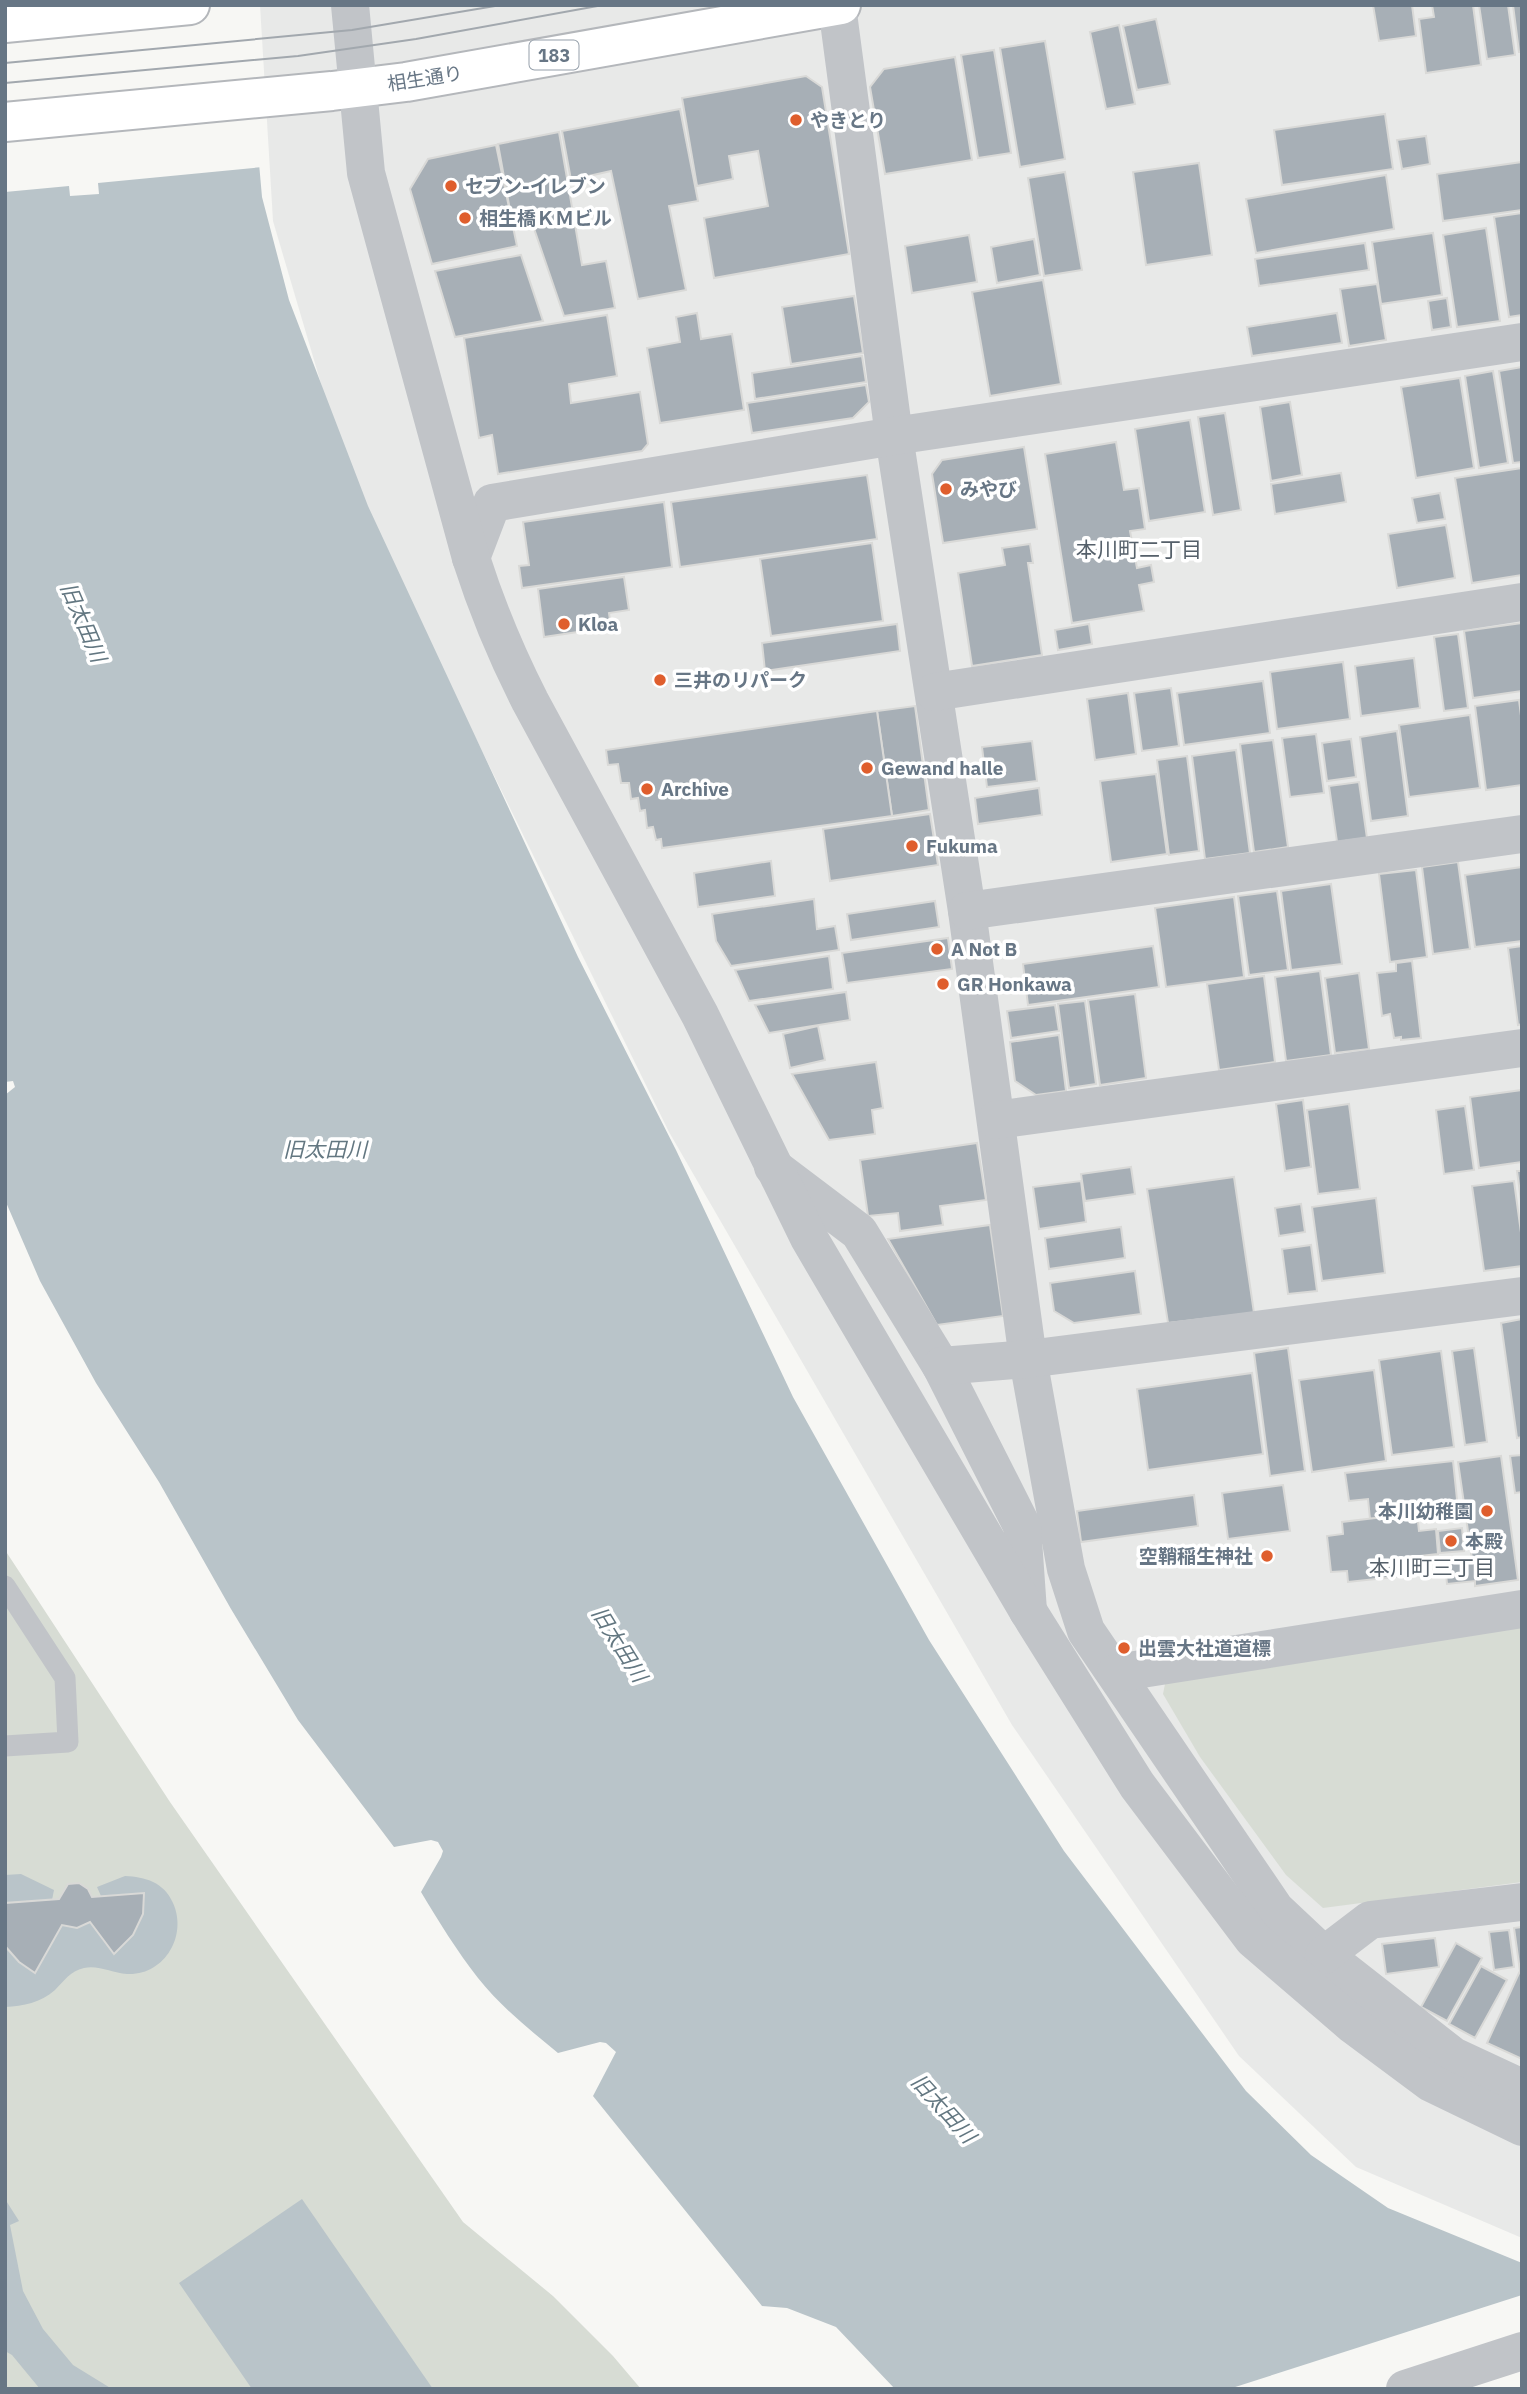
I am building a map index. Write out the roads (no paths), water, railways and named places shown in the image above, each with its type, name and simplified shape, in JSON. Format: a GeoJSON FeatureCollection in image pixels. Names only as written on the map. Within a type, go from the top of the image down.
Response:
{"type":"FeatureCollection","features":[{"type":"Feature","properties":{"kind":"highway"},"geometry":{"type":"LineString","coordinates":[[5,23],[190,5]]}},
{"type":"Feature","properties":{"kind":"highway","name":"相生通り"},"geometry":{"type":"LineString","coordinates":[[5,122],[406,82],[839,6]]}},
{"type":"Feature","properties":{"kind":"street"},"geometry":{"type":"LineString","coordinates":[[350,5],[366,173],[471,558],[487,607],[506,654],[700,1015],[773,1167],[841,1295],[1028,1611],[1137,1785],[1253,1939],[1353,2025],[1431,2083],[1522,2127]]}},
{"type":"Feature","properties":{"kind":"street"},"geometry":{"type":"LineString","coordinates":[[839,6],[894,436],[967,911],[1028,1359],[1066,1569],[1086,1631],[1275,1909],[1324,1955],[1452,2056],[1522,2088]]}},
{"type":"Feature","properties":{"kind":"street"},"geometry":{"type":"LineString","coordinates":[[471,558],[492,503],[894,436],[1522,342]]}},
{"type":"Feature","properties":{"kind":"street"},"geometry":{"type":"LineString","coordinates":[[934,692],[1522,602]]}},
{"type":"Feature","properties":{"kind":"street"},"geometry":{"type":"LineString","coordinates":[[967,911],[1522,834]]}},
{"type":"Feature","properties":{"kind":"street"},"geometry":{"type":"LineString","coordinates":[[996,1120],[1522,1048]]}},
{"type":"Feature","properties":{"kind":"street"},"geometry":{"type":"LineString","coordinates":[[773,1167],[859,1232],[941,1366],[1022,1526],[1028,1611]]}},
{"type":"Feature","properties":{"kind":"street"},"geometry":{"type":"LineString","coordinates":[[941,1366],[1028,1359],[1522,1296]]}},
{"type":"Feature","properties":{"kind":"street"},"geometry":{"type":"LineString","coordinates":[[1116,1673],[1522,1609]]}},
{"type":"Feature","properties":{"kind":"street"},"geometry":{"type":"LineString","coordinates":[[1324,1955],[1370,1920],[1522,1902]]}},
{"type":"Feature","properties":{"kind":"street"},"geometry":{"type":"LineString","coordinates":[[1405,2389],[1522,2350]]}},
{"type":"Feature","properties":{"kind":"lane"},"geometry":{"type":"LineString","coordinates":[[5,1586],[65,1678],[68,1742],[5,1746]]}},
{"type":"Feature","properties":{"kind":"water","name":"旧太田川"},"geometry":{"type":"Polygon","coordinates":[[[5,5],[245,5],[262,197],[289,300],[368,506],[578,957],[676,1150],[793,1397],[929,1640],[1064,1851],[1246,2091],[1311,2155],[1388,2208],[1522,2263],[1522,2389],[895,2389],[836,2327],[787,2308],[762,2306],[593,2096],[616,2052],[606,2043],[600,2042],[558,2053],[496,1999],[463,1957],[421,1892],[441,1857],[443,1851],[438,1842],[431,1840],[394,1847],[298,1720],[159,1482],[96,1383],[40,1281],[5,1200],[5,1095],[15,1087],[13,1081],[5,1082],[5,5]]]}},
{"type":"Feature","properties":{"kind":"water"},"geometry":{"type":"Polygon","coordinates":[[[21,1874],[54,1890],[52,1900],[5,1903],[5,1875],[21,1874]]]}},
{"type":"Feature","properties":{"kind":"water"},"geometry":{"type":"Polygon","coordinates":[[[125,1876],[159,1885],[173,1903],[177,1916],[175,1940],[162,1961],[140,1973],[79,1969],[44,1998],[25,2005],[5,2007],[5,1946],[19,1962],[35,1973],[62,1925],[77,1928],[90,1922],[115,1954],[122,1947],[139,1920],[144,1893],[101,1896],[97,1887],[125,1876]]]}},
{"type":"Feature","properties":{"kind":"water"},"geometry":{"type":"Polygon","coordinates":[[[5,2199],[19,2221],[10,2225],[23,2291],[43,2329],[73,2365],[112,2389],[40,2389],[12,2355],[5,2351],[5,2199]]]}},
{"type":"Feature","properties":{"kind":"water"},"geometry":{"type":"Polygon","coordinates":[[[302,2199],[433,2389],[252,2389],[179,2283],[302,2199]]]}},
{"type":"Feature","properties":{"kind":"tram line"},"geometry":{"type":"LineString","coordinates":[[5,63],[352,30],[501,5]]}},
{"type":"Feature","properties":{"kind":"tram line"},"geometry":{"type":"LineString","coordinates":[[5,83],[298,56],[416,39],[603,5]]}},
{"type":"Feature","properties":{"kind":"place","name":"やきとり"},"geometry":{"type":"Point","coordinates":[796,120]}},
{"type":"Feature","properties":{"kind":"place","name":"セブン-イレブン"},"geometry":{"type":"Point","coordinates":[451,186]}},
{"type":"Feature","properties":{"kind":"place","name":"相生橋ＫＭビル"},"geometry":{"type":"Point","coordinates":[465,218]}},
{"type":"Feature","properties":{"kind":"place","name":"みやび"},"geometry":{"type":"Point","coordinates":[946,489]}},
{"type":"Feature","properties":{"kind":"place","name":"Kloa"},"geometry":{"type":"Point","coordinates":[564,624]}},
{"type":"Feature","properties":{"kind":"place","name":"三井のリパーク"},"geometry":{"type":"Point","coordinates":[660,680]}},
{"type":"Feature","properties":{"kind":"place","name":"Gewand halle"},"geometry":{"type":"Point","coordinates":[867,768]}},
{"type":"Feature","properties":{"kind":"place","name":"Archive"},"geometry":{"type":"Point","coordinates":[647,789]}},
{"type":"Feature","properties":{"kind":"place","name":"Fukuma"},"geometry":{"type":"Point","coordinates":[912,846]}},
{"type":"Feature","properties":{"kind":"place","name":"A Not B"},"geometry":{"type":"Point","coordinates":[937,949]}},
{"type":"Feature","properties":{"kind":"place","name":"GR Honkawa"},"geometry":{"type":"Point","coordinates":[943,984]}},
{"type":"Feature","properties":{"kind":"place","name":"本川幼稚園"},"geometry":{"type":"Point","coordinates":[1487,1511]}},
{"type":"Feature","properties":{"kind":"place","name":"本殿"},"geometry":{"type":"Point","coordinates":[1451,1541]}},
{"type":"Feature","properties":{"kind":"place","name":"空鞘稲生神社"},"geometry":{"type":"Point","coordinates":[1267,1556]}},
{"type":"Feature","properties":{"kind":"place","name":"出雲大社道道標"},"geometry":{"type":"Point","coordinates":[1124,1648]}},
{"type":"Feature","properties":{"kind":"district","name":"本川町二丁目"},"geometry":{"type":"Point","coordinates":[1139,549]}},
{"type":"Feature","properties":{"kind":"district","name":"本川町三丁目"},"geometry":{"type":"Point","coordinates":[1432,1567]}}]}
